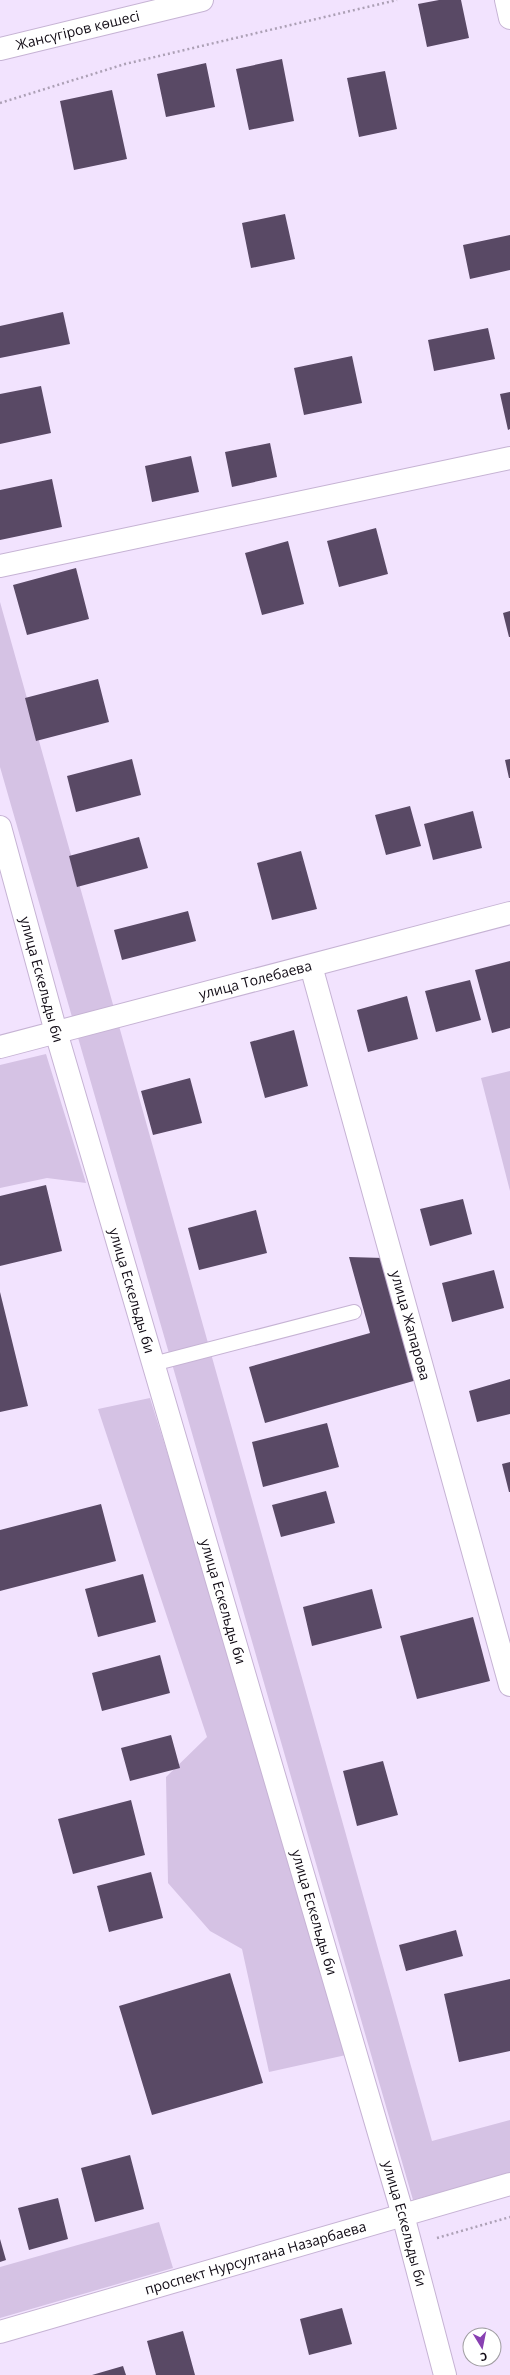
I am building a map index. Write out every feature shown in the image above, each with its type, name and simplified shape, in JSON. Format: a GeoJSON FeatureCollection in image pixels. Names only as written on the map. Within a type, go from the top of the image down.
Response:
{"type":"FeatureCollection","features":[{"type":"Feature","properties":{"kind":"street","name":"Жансүгіров көшесі"},"geometry":{"type":"LineString","coordinates":[[0,49],[202,0]]}},
{"type":"Feature","properties":{"kind":"street"},"geometry":{"type":"LineString","coordinates":[[506,0],[510,18]]}},
{"type":"Feature","properties":{"kind":"street"},"geometry":{"type":"LineString","coordinates":[[0,566],[510,458]]}},
{"type":"Feature","properties":{"kind":"street","name":"улица Ескельды би"},"geometry":{"type":"LineString","coordinates":[[0,827],[56,1032],[403,2216],[445,2375]]}},
{"type":"Feature","properties":{"kind":"street","name":"улица Толебаева"},"geometry":{"type":"LineString","coordinates":[[0,1047],[510,913]]}},
{"type":"Feature","properties":{"kind":"street","name":"улица Жапарова"},"geometry":{"type":"LineString","coordinates":[[311,966],[510,1685]]}},
{"type":"Feature","properties":{"kind":"street","name":"проспект Нурсултана Назарбаева"},"geometry":{"type":"LineString","coordinates":[[0,2332],[510,2184]]}},
{"type":"Feature","properties":{"kind":"lane"},"geometry":{"type":"LineString","coordinates":[[153,1364],[354,1312]]}},
{"type":"Feature","properties":{"kind":"path"},"geometry":{"type":"LineString","coordinates":[[0,103],[125,64],[397,0]]}},
{"type":"Feature","properties":{"kind":"path"},"geometry":{"type":"LineString","coordinates":[[411,2245],[510,2217]]}},
{"type":"Feature","properties":{"kind":"shaded area"},"geometry":{"type":"Polygon","coordinates":[[[0,602],[432,2141],[510,2120],[510,2173],[413,2200],[0,767],[0,602]]]}},
{"type":"Feature","properties":{"kind":"shaded area"},"geometry":{"type":"Polygon","coordinates":[[[46,1054],[86,1183],[47,1178],[0,1188],[0,1065],[46,1054]]]}},
{"type":"Feature","properties":{"kind":"shaded area"},"geometry":{"type":"Polygon","coordinates":[[[510,1071],[510,1191],[481,1078],[510,1071]]]}},
{"type":"Feature","properties":{"kind":"shaded area"},"geometry":{"type":"Polygon","coordinates":[[[150,1398],[340,2001],[346,2055],[269,2072],[242,1949],[210,1931],[168,1883],[166,1777],[207,1737],[98,1409],[150,1398]]]}},
{"type":"Feature","properties":{"kind":"shaded area"},"geometry":{"type":"Polygon","coordinates":[[[159,2222],[173,2268],[0,2318],[0,2267],[159,2222]]]}},
{"type":"Feature","properties":{"kind":"building"},"geometry":{"type":"Polygon","coordinates":[[[439,0],[461,0],[469,38],[427,47],[418,4],[439,0]]]}},
{"type":"Feature","properties":{"kind":"building"},"geometry":{"type":"Polygon","coordinates":[[[282,59],[294,121],[249,130],[236,69],[282,59]]]}},
{"type":"Feature","properties":{"kind":"building"},"geometry":{"type":"Polygon","coordinates":[[[206,63],[215,107],[166,117],[157,74],[206,63]]]}},
{"type":"Feature","properties":{"kind":"building"},"geometry":{"type":"Polygon","coordinates":[[[385,71],[397,129],[359,137],[347,78],[385,71]]]}},
{"type":"Feature","properties":{"kind":"building"},"geometry":{"type":"Polygon","coordinates":[[[112,90],[127,159],[74,170],[60,101],[112,90]]]}},
{"type":"Feature","properties":{"kind":"building"},"geometry":{"type":"Polygon","coordinates":[[[285,214],[295,259],[251,268],[242,223],[285,214]]]}},
{"type":"Feature","properties":{"kind":"building"},"geometry":{"type":"Polygon","coordinates":[[[510,235],[510,270],[470,279],[463,245],[510,235]]]}},
{"type":"Feature","properties":{"kind":"building"},"geometry":{"type":"Polygon","coordinates":[[[63,312],[70,344],[0,358],[0,326],[63,312]]]}},
{"type":"Feature","properties":{"kind":"building"},"geometry":{"type":"Polygon","coordinates":[[[488,328],[495,359],[434,371],[428,340],[488,328]]]}},
{"type":"Feature","properties":{"kind":"building"},"geometry":{"type":"Polygon","coordinates":[[[352,356],[362,403],[304,415],[294,368],[352,356]]]}},
{"type":"Feature","properties":{"kind":"building"},"geometry":{"type":"Polygon","coordinates":[[[41,386],[51,433],[0,444],[0,394],[41,386]]]}},
{"type":"Feature","properties":{"kind":"building"},"geometry":{"type":"Polygon","coordinates":[[[510,392],[510,429],[508,430],[500,394],[510,392]]]}},
{"type":"Feature","properties":{"kind":"building"},"geometry":{"type":"Polygon","coordinates":[[[270,443],[277,477],[232,487],[225,452],[270,443]]]}},
{"type":"Feature","properties":{"kind":"building"},"geometry":{"type":"Polygon","coordinates":[[[191,456],[199,492],[152,502],[145,466],[191,456]]]}},
{"type":"Feature","properties":{"kind":"building"},"geometry":{"type":"Polygon","coordinates":[[[52,479],[62,527],[0,540],[0,490],[52,479]]]}},
{"type":"Feature","properties":{"kind":"building"},"geometry":{"type":"Polygon","coordinates":[[[376,528],[388,574],[339,587],[327,541],[376,528]]]}},
{"type":"Feature","properties":{"kind":"building"},"geometry":{"type":"Polygon","coordinates":[[[288,541],[304,604],[262,615],[245,553],[288,541]]]}},
{"type":"Feature","properties":{"kind":"building"},"geometry":{"type":"Polygon","coordinates":[[[76,568],[89,619],[27,635],[13,585],[76,568]]]}},
{"type":"Feature","properties":{"kind":"building"},"geometry":{"type":"Polygon","coordinates":[[[510,611],[510,637],[509,637],[503,613],[510,611]]]}},
{"type":"Feature","properties":{"kind":"building"},"geometry":{"type":"Polygon","coordinates":[[[98,679],[109,722],[36,741],[25,698],[98,679]]]}},
{"type":"Feature","properties":{"kind":"building"},"geometry":{"type":"Polygon","coordinates":[[[132,759],[141,795],[76,812],[67,776],[132,759]]]}},
{"type":"Feature","properties":{"kind":"building"},"geometry":{"type":"Polygon","coordinates":[[[510,759],[510,778],[509,778],[505,760],[510,759]]]}},
{"type":"Feature","properties":{"kind":"building"},"geometry":{"type":"Polygon","coordinates":[[[410,806],[421,846],[386,855],[375,815],[410,806]]]}},
{"type":"Feature","properties":{"kind":"building"},"geometry":{"type":"Polygon","coordinates":[[[473,811],[482,848],[433,860],[424,824],[473,811]]]}},
{"type":"Feature","properties":{"kind":"building"},"geometry":{"type":"Polygon","coordinates":[[[139,837],[148,868],[77,887],[69,856],[139,837]]]}},
{"type":"Feature","properties":{"kind":"building"},"geometry":{"type":"Polygon","coordinates":[[[301,851],[317,909],[272,920],[257,863],[301,851]]]}},
{"type":"Feature","properties":{"kind":"building"},"geometry":{"type":"Polygon","coordinates":[[[188,911],[196,941],[122,960],[114,930],[188,911]]]}},
{"type":"Feature","properties":{"kind":"building"},"geometry":{"type":"Polygon","coordinates":[[[510,961],[510,1028],[492,1033],[475,970],[510,961]]]}},
{"type":"Feature","properties":{"kind":"building"},"geometry":{"type":"Polygon","coordinates":[[[470,980],[481,1020],[436,1032],[425,991],[470,980]]]}},
{"type":"Feature","properties":{"kind":"building"},"geometry":{"type":"Polygon","coordinates":[[[407,996],[418,1039],[368,1052],[357,1010],[407,996]]]}},
{"type":"Feature","properties":{"kind":"building"},"geometry":{"type":"Polygon","coordinates":[[[294,1030],[308,1086],[265,1098],[250,1042],[294,1030]]]}},
{"type":"Feature","properties":{"kind":"building"},"geometry":{"type":"Polygon","coordinates":[[[190,1078],[202,1123],[153,1135],[141,1091],[190,1078]]]}},
{"type":"Feature","properties":{"kind":"building"},"geometry":{"type":"Polygon","coordinates":[[[46,1185],[62,1251],[0,1266],[0,1196],[46,1185]]]}},
{"type":"Feature","properties":{"kind":"building"},"geometry":{"type":"Polygon","coordinates":[[[463,1199],[472,1234],[430,1246],[420,1209],[463,1199]]]}},
{"type":"Feature","properties":{"kind":"building"},"geometry":{"type":"Polygon","coordinates":[[[256,1210],[267,1253],[199,1270],[188,1228],[256,1210]]]}},
{"type":"Feature","properties":{"kind":"building"},"geometry":{"type":"Polygon","coordinates":[[[349,1257],[383,1258],[417,1380],[265,1423],[249,1367],[370,1333],[349,1257]]]}},
{"type":"Feature","properties":{"kind":"building"},"geometry":{"type":"Polygon","coordinates":[[[494,1270],[504,1308],[452,1322],[442,1283],[494,1270]]]}},
{"type":"Feature","properties":{"kind":"building"},"geometry":{"type":"Polygon","coordinates":[[[0,1292],[28,1406],[0,1412],[0,1292]]]}},
{"type":"Feature","properties":{"kind":"building"},"geometry":{"type":"Polygon","coordinates":[[[510,1379],[510,1414],[477,1422],[469,1391],[510,1379]]]}},
{"type":"Feature","properties":{"kind":"building"},"geometry":{"type":"Polygon","coordinates":[[[327,1423],[339,1467],[263,1487],[252,1442],[327,1423]]]}},
{"type":"Feature","properties":{"kind":"building"},"geometry":{"type":"Polygon","coordinates":[[[510,1462],[510,1492],[509,1492],[502,1464],[510,1462]]]}},
{"type":"Feature","properties":{"kind":"building"},"geometry":{"type":"Polygon","coordinates":[[[326,1491],[335,1523],[281,1537],[272,1505],[326,1491]]]}},
{"type":"Feature","properties":{"kind":"building"},"geometry":{"type":"Polygon","coordinates":[[[101,1504],[116,1561],[0,1591],[0,1530],[101,1504]]]}},
{"type":"Feature","properties":{"kind":"building"},"geometry":{"type":"Polygon","coordinates":[[[143,1574],[156,1622],[98,1637],[85,1589],[143,1574]]]}},
{"type":"Feature","properties":{"kind":"building"},"geometry":{"type":"Polygon","coordinates":[[[372,1589],[382,1628],[312,1646],[303,1607],[372,1589]]]}},
{"type":"Feature","properties":{"kind":"building"},"geometry":{"type":"Polygon","coordinates":[[[473,1617],[490,1681],[417,1699],[400,1636],[473,1617]]]}},
{"type":"Feature","properties":{"kind":"building"},"geometry":{"type":"Polygon","coordinates":[[[160,1655],[170,1693],[102,1711],[92,1673],[160,1655]]]}},
{"type":"Feature","properties":{"kind":"building"},"geometry":{"type":"Polygon","coordinates":[[[171,1735],[180,1768],[130,1781],[121,1748],[171,1735]]]}},
{"type":"Feature","properties":{"kind":"building"},"geometry":{"type":"Polygon","coordinates":[[[383,1761],[398,1815],[357,1826],[343,1771],[383,1761]]]}},
{"type":"Feature","properties":{"kind":"building"},"geometry":{"type":"Polygon","coordinates":[[[131,1800],[145,1855],[73,1874],[58,1819],[131,1800]]]}},
{"type":"Feature","properties":{"kind":"building"},"geometry":{"type":"Polygon","coordinates":[[[151,1872],[163,1918],[109,1932],[97,1886],[151,1872]]]}},
{"type":"Feature","properties":{"kind":"building"},"geometry":{"type":"Polygon","coordinates":[[[456,1930],[463,1956],[406,1971],[399,1945],[456,1930]]]}},
{"type":"Feature","properties":{"kind":"building"},"geometry":{"type":"Polygon","coordinates":[[[230,1973],[263,2083],[152,2115],[119,2006],[230,1973]]]}},
{"type":"Feature","properties":{"kind":"building"},"geometry":{"type":"Polygon","coordinates":[[[510,1979],[510,2051],[459,2062],[444,1994],[510,1979]]]}},
{"type":"Feature","properties":{"kind":"building"},"geometry":{"type":"Polygon","coordinates":[[[130,2155],[144,2209],[95,2222],[81,2168],[130,2155]]]}},
{"type":"Feature","properties":{"kind":"building"},"geometry":{"type":"Polygon","coordinates":[[[58,2198],[68,2239],[29,2250],[18,2208],[58,2198]]]}},
{"type":"Feature","properties":{"kind":"building"},"geometry":{"type":"Polygon","coordinates":[[[0,2239],[6,2260],[0,2262],[0,2239]]]}},
{"type":"Feature","properties":{"kind":"building"},"geometry":{"type":"Polygon","coordinates":[[[342,2308],[352,2344],[309,2355],[300,2319],[342,2308]]]}},
{"type":"Feature","properties":{"kind":"building"},"geometry":{"type":"Polygon","coordinates":[[[183,2331],[195,2375],[156,2375],[147,2341],[183,2331]]]}},
{"type":"Feature","properties":{"kind":"building"},"geometry":{"type":"Polygon","coordinates":[[[123,2366],[126,2375],[92,2375],[123,2366]]]}}]}
